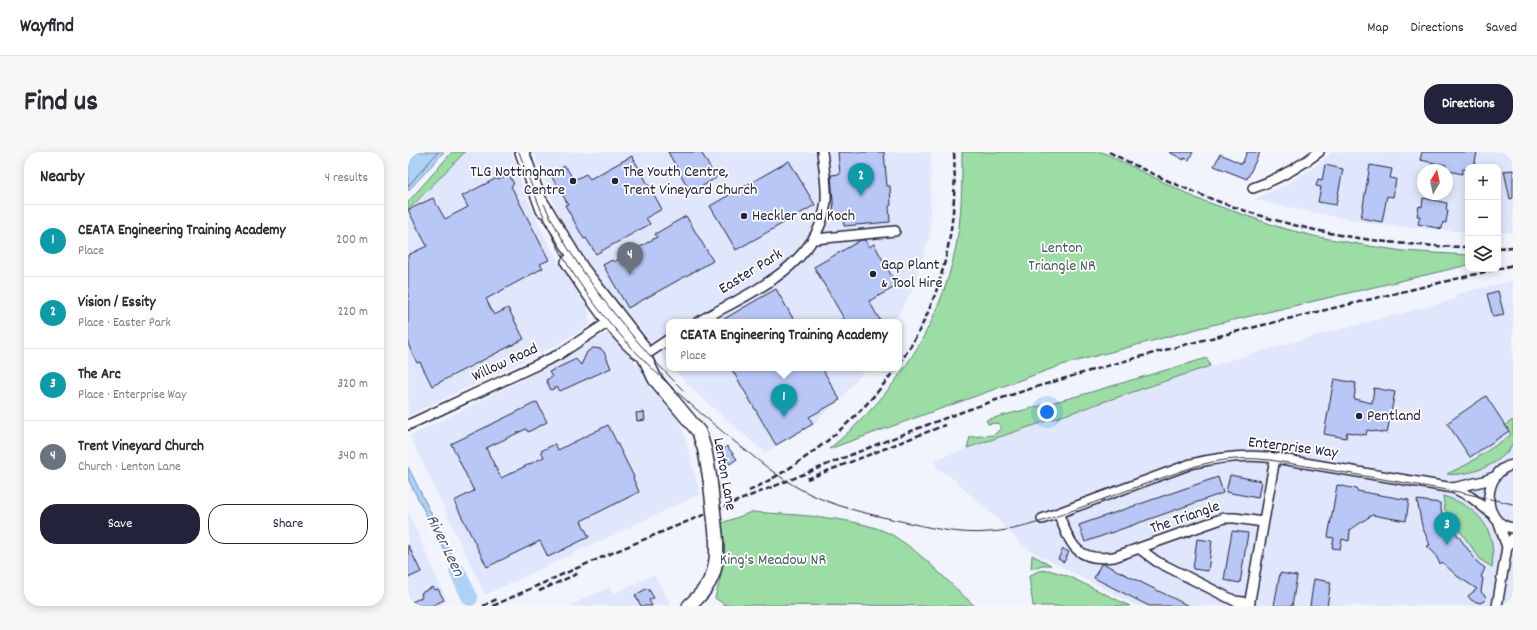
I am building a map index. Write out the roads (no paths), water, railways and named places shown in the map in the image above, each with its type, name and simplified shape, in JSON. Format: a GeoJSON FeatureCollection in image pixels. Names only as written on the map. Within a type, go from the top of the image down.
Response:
{"type":"FeatureCollection","features":[{"type":"Feature","properties":{"kind":"street","name":"Lenton Lane"},"geometry":{"type":"LineString","coordinates":[[522,152],[555,239],[565,258],[578,279],[610,321],[628,343],[638,353],[644,356]]}},
{"type":"Feature","properties":{"kind":"street","name":"Easter Park"},"geometry":{"type":"LineString","coordinates":[[703,319],[781,274],[795,262],[815,238],[822,220],[826,201],[822,152]]}},
{"type":"Feature","properties":{"kind":"street"},"geometry":{"type":"LineString","coordinates":[[1253,188],[1283,176],[1301,166],[1319,152]]}},
{"type":"Feature","properties":{"kind":"street","name":"Lenton Lane"},"geometry":{"type":"LineString","coordinates":[[541,202],[567,247],[642,346],[644,356],[655,379],[698,432],[705,451],[710,479],[717,545],[714,575],[708,587],[689,606]]}},
{"type":"Feature","properties":{"kind":"street"},"geometry":{"type":"LineString","coordinates":[[815,238],[895,232]]}},
{"type":"Feature","properties":{"kind":"street"},"geometry":{"type":"LineString","coordinates":[[610,321],[611,307]]}},
{"type":"Feature","properties":{"kind":"street","name":"Willow Road"},"geometry":{"type":"LineString","coordinates":[[408,425],[558,355],[610,321]]}},
{"type":"Feature","properties":{"kind":"street"},"geometry":{"type":"LineString","coordinates":[[644,356],[666,341]]}},
{"type":"Feature","properties":{"kind":"street","name":"Enterprise Way"},"geometry":{"type":"LineString","coordinates":[[1042,519],[1191,464],[1217,458],[1259,456],[1453,488],[1471,497],[1490,513],[1499,524]]}},
{"type":"Feature","properties":{"kind":"street","name":"The Triangle"},"geometry":{"type":"LineString","coordinates":[[1140,549],[1156,561],[1235,601],[1250,604],[1275,458]]}},
{"type":"Feature","properties":{"kind":"street","name":"Enterprise Way"},"geometry":{"type":"LineString","coordinates":[[1453,488],[1484,481],[1494,477],[1502,469],[1513,465]]}},
{"type":"Feature","properties":{"kind":"street"},"geometry":{"type":"LineString","coordinates":[[1490,513],[1490,494],[1494,477]]}},
{"type":"Feature","properties":{"kind":"street","name":"The Triangle"},"geometry":{"type":"LineString","coordinates":[[1058,513],[1073,547],[1080,553],[1091,558],[1114,557],[1224,518],[1263,522]]}},
{"type":"Feature","properties":{"kind":"street"},"geometry":{"type":"LineString","coordinates":[[1499,524],[1513,528]]}},
{"type":"Feature","properties":{"kind":"street"},"geometry":{"type":"LineString","coordinates":[[1499,524],[1507,547]]}},
{"type":"Feature","properties":{"kind":"street"},"geometry":{"type":"LineString","coordinates":[[1497,606],[1507,547],[1513,538]]}},
{"type":"Feature","properties":{"kind":"water"},"geometry":{"type":"Polygon","coordinates":[[[417,152],[444,152],[408,191],[408,163],[417,152]]]}},
{"type":"Feature","properties":{"kind":"water"},"geometry":{"type":"Polygon","coordinates":[[[408,467],[456,563],[472,589],[464,593],[450,561],[408,479],[408,467]]]}},
{"type":"Feature","properties":{"kind":"waterway","name":"River Leen"},"geometry":{"type":"LineString","coordinates":[[457,571],[470,598]]}},
{"type":"Feature","properties":{"kind":"tram line"},"geometry":{"type":"LineString","coordinates":[[519,152],[541,211],[561,253],[586,292],[624,339],[689,403],[759,461],[793,485],[813,496],[836,505],[872,515],[943,530],[978,533],[1002,531],[1048,519],[1196,466],[1224,460],[1242,459],[1270,460],[1459,492],[1513,504]]}},
{"type":"Feature","properties":{"kind":"tram line"},"geometry":{"type":"LineString","coordinates":[[544,204],[571,254],[588,279],[625,327],[684,391]]}},
{"type":"Feature","properties":{"kind":"railway"},"geometry":{"type":"LineString","coordinates":[[902,359],[927,315],[937,289],[944,263],[950,236],[953,208],[955,180],[954,152]]}},
{"type":"Feature","properties":{"kind":"railway"},"geometry":{"type":"LineString","coordinates":[[1109,152],[1196,193],[1239,209],[1282,222],[1372,240],[1419,245],[1465,247]]}},
{"type":"Feature","properties":{"kind":"railway"},"geometry":{"type":"LineString","coordinates":[[1501,248],[1513,247]]}},
{"type":"Feature","properties":{"kind":"railway"},"geometry":{"type":"LineString","coordinates":[[493,606],[602,557],[676,526],[887,441],[988,403],[1113,364],[1227,334],[1513,265]]}},
{"type":"Feature","properties":{"kind":"railway"},"geometry":{"type":"LineString","coordinates":[[749,491],[791,467],[830,438],[865,406],[894,371]]}},
{"type":"Feature","properties":{"kind":"railway"},"geometry":{"type":"LineString","coordinates":[[807,479],[945,425]]}},
{"type":"Feature","properties":{"kind":"railway"},"geometry":{"type":"LineString","coordinates":[[539,591],[579,573]]}},
{"type":"Feature","properties":{"kind":"railway"},"geometry":{"type":"LineString","coordinates":[[483,606],[497,599]]}},
{"type":"Feature","properties":{"kind":"place","name":"TLG Nottingham Centre"},"geometry":{"type":"Point","coordinates":[573,181]}},
{"type":"Feature","properties":{"kind":"place","name":"The Youth Centre, Trent Vineyard Church"},"geometry":{"type":"Point","coordinates":[615,181]}},
{"type":"Feature","properties":{"kind":"place","name":"Vision / Essity"},"geometry":{"type":"Point","coordinates":[861,196]}},
{"type":"Feature","properties":{"kind":"place","name":"Heckler and Koch"},"geometry":{"type":"Point","coordinates":[744,216]}},
{"type":"Feature","properties":{"kind":"place","name":"Gap Plant & Tool Hire"},"geometry":{"type":"Point","coordinates":[873,274]}},
{"type":"Feature","properties":{"kind":"place","name":"Trent Vineyard Church"},"geometry":{"type":"Point","coordinates":[630,275]}},
{"type":"Feature","properties":{"kind":"place","name":"Pentland"},"geometry":{"type":"Point","coordinates":[1359,416]}},
{"type":"Feature","properties":{"kind":"place","name":"CEATA Engineering Training Academy"},"geometry":{"type":"Point","coordinates":[784,417]}},
{"type":"Feature","properties":{"kind":"place","name":"The Arc"},"geometry":{"type":"Point","coordinates":[1447,545]}},
{"type":"Feature","properties":{"kind":"park label","name":"Lenton Triangle NR"},"geometry":{"type":"Point","coordinates":[1062,257]}},
{"type":"Feature","properties":{"kind":"park label","name":"King's Meadow NR"},"geometry":{"type":"Point","coordinates":[773,560]}}]}
